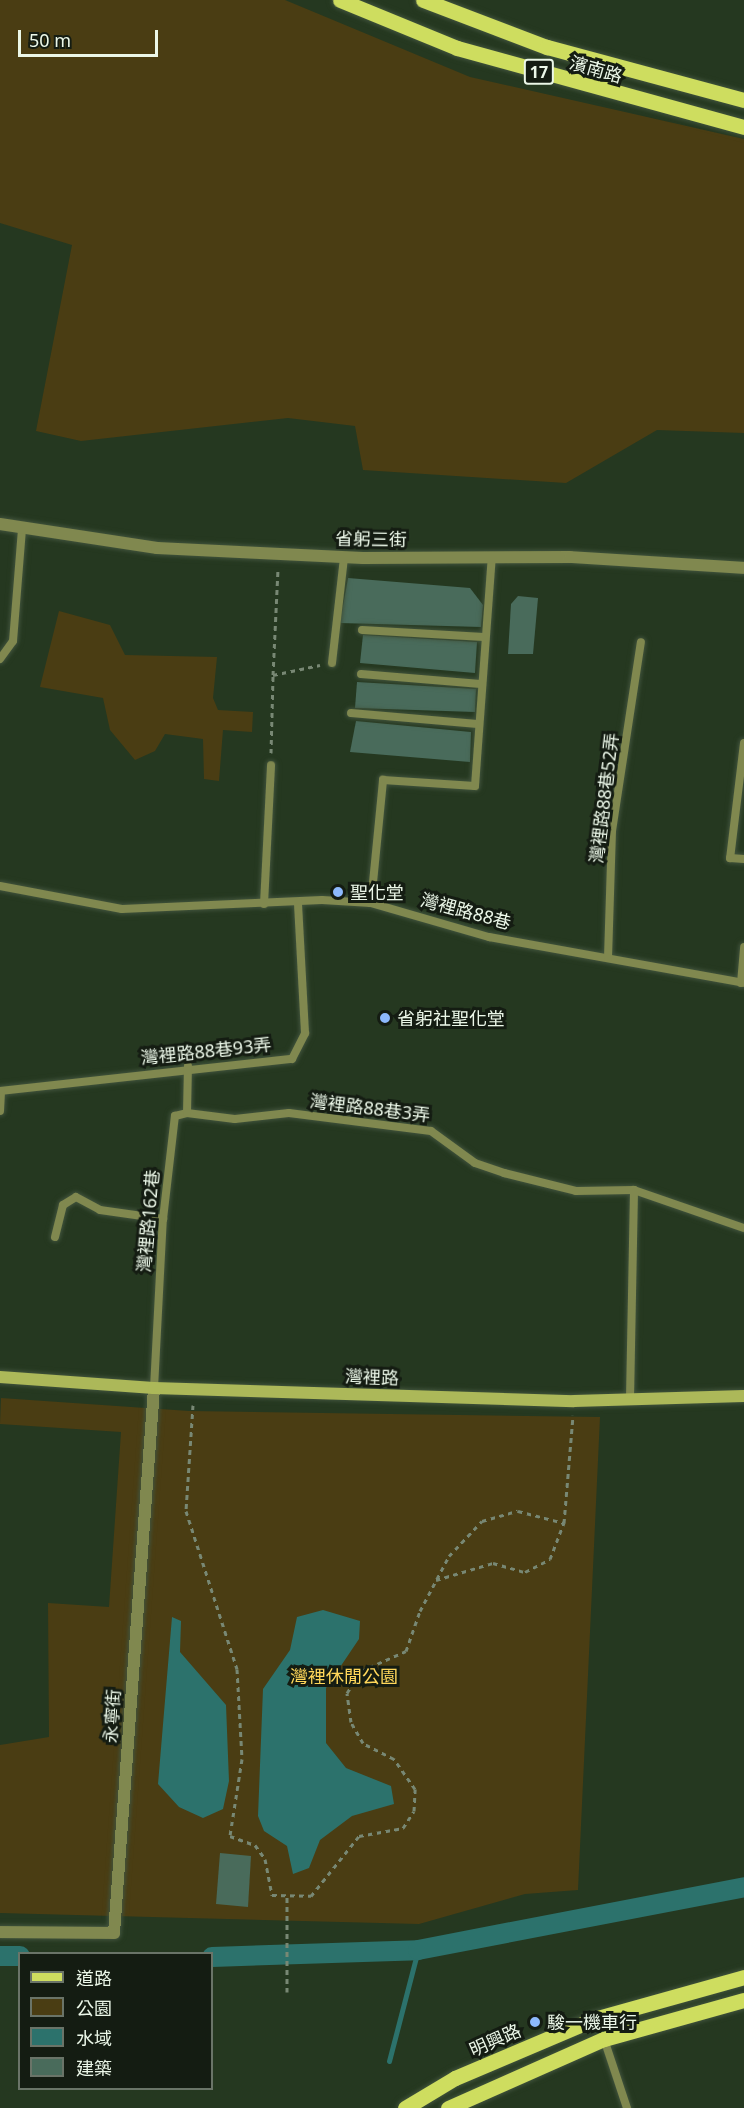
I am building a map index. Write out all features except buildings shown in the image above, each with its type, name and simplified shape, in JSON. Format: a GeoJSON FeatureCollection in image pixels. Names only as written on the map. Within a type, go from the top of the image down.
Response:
{"type":"FeatureCollection","features":[{"type":"Feature","properties":{"kind":"main road","name":"濱南路"},"geometry":{"type":"LineString","coordinates":[[340,0],[457,48],[744,127]]}},
{"type":"Feature","properties":{"kind":"main road","name":"濱南路"},"geometry":{"type":"LineString","coordinates":[[423,0],[547,46],[744,100]]}},
{"type":"Feature","properties":{"kind":"main road","name":"明興路"},"geometry":{"type":"LineString","coordinates":[[405,2108],[455,2078],[594,2019],[744,1977]]}},
{"type":"Feature","properties":{"kind":"main road"},"geometry":{"type":"LineString","coordinates":[[448,2108],[604,2039],[744,2000]]}},
{"type":"Feature","properties":{"kind":"street","name":"省躬三街"},"geometry":{"type":"LineString","coordinates":[[0,524],[157,548],[344,557],[492,557],[744,568]]}},
{"type":"Feature","properties":{"kind":"street","name":"灣裡路"},"geometry":{"type":"LineString","coordinates":[[0,1377],[154,1388],[574,1401],[744,1396]]}},
{"type":"Feature","properties":{"kind":"street","name":"永寧街"},"geometry":{"type":"LineString","coordinates":[[0,1932],[114,1933],[154,1388]]}},
{"type":"Feature","properties":{"kind":"lane"},"geometry":{"type":"LineString","coordinates":[[0,659],[13,641],[22,528]]}},
{"type":"Feature","properties":{"kind":"lane"},"geometry":{"type":"LineString","coordinates":[[332,663],[344,557]]}},
{"type":"Feature","properties":{"kind":"lane"},"geometry":{"type":"LineString","coordinates":[[371,903],[383,780],[475,786],[484,637],[492,557]]}},
{"type":"Feature","properties":{"kind":"lane"},"geometry":{"type":"LineString","coordinates":[[362,630],[484,637]]}},
{"type":"Feature","properties":{"kind":"lane","name":"灣裡路88巷52弄"},"geometry":{"type":"LineString","coordinates":[[608,958],[612,831],[641,642]]}},
{"type":"Feature","properties":{"kind":"lane"},"geometry":{"type":"LineString","coordinates":[[361,674],[481,684]]}},
{"type":"Feature","properties":{"kind":"lane"},"geometry":{"type":"LineString","coordinates":[[351,713],[478,724]]}},
{"type":"Feature","properties":{"kind":"lane"},"geometry":{"type":"LineString","coordinates":[[744,743],[730,858],[744,859]]}},
{"type":"Feature","properties":{"kind":"lane"},"geometry":{"type":"LineString","coordinates":[[264,904],[271,765]]}},
{"type":"Feature","properties":{"kind":"lane","name":"灣裡路88巷"},"geometry":{"type":"LineString","coordinates":[[0,886],[122,909],[298,902],[371,903],[489,937],[742,983]]}},
{"type":"Feature","properties":{"kind":"lane","name":"灣裡路88巷93弄"},"geometry":{"type":"LineString","coordinates":[[1,1091],[79,1086],[188,1066],[292,1059],[299,1053],[305,1033],[298,902]]}},
{"type":"Feature","properties":{"kind":"lane"},"geometry":{"type":"LineString","coordinates":[[742,983],[744,947]]}},
{"type":"Feature","properties":{"kind":"lane"},"geometry":{"type":"LineString","coordinates":[[187,1113],[188,1066]]}},
{"type":"Feature","properties":{"kind":"lane"},"geometry":{"type":"LineString","coordinates":[[0,1111],[1,1091]]}},
{"type":"Feature","properties":{"kind":"lane","name":"灣裡路88巷3弄"},"geometry":{"type":"LineString","coordinates":[[187,1113],[236,1119],[289,1113],[431,1131],[475,1163],[504,1173],[576,1191],[634,1190],[744,1228]]}},
{"type":"Feature","properties":{"kind":"lane","name":"灣裡路162巷"},"geometry":{"type":"LineString","coordinates":[[154,1388],[163,1219],[176,1116],[187,1113]]}},
{"type":"Feature","properties":{"kind":"lane"},"geometry":{"type":"LineString","coordinates":[[630,1399],[634,1190]]}},
{"type":"Feature","properties":{"kind":"lane"},"geometry":{"type":"LineString","coordinates":[[55,1237],[63,1205],[76,1197],[100,1210],[163,1219]]}},
{"type":"Feature","properties":{"kind":"lane"},"geometry":{"type":"LineString","coordinates":[[604,2039],[627,2108]]}},
{"type":"Feature","properties":{"kind":"path"},"geometry":{"type":"LineString","coordinates":[[271,765],[278,553]]}},
{"type":"Feature","properties":{"kind":"path"},"geometry":{"type":"LineString","coordinates":[[273,675],[332,663]]}},
{"type":"Feature","properties":{"kind":"path"},"geometry":{"type":"LineString","coordinates":[[195,1389],[186,1511],[237,1669],[242,1759],[230,1836],[255,1845],[265,1859],[272,1895],[311,1896],[359,1836],[403,1827],[414,1811],[416,1789],[394,1759],[363,1743],[351,1722],[347,1694],[362,1671],[406,1651],[436,1580],[449,1556],[482,1521],[518,1511],[564,1523]]}},
{"type":"Feature","properties":{"kind":"path"},"geometry":{"type":"LineString","coordinates":[[436,1580],[493,1563],[525,1572],[550,1558],[564,1523],[574,1401]]}},
{"type":"Feature","properties":{"kind":"path"},"geometry":{"type":"LineString","coordinates":[[287,1896],[287,1992]]}},
{"type":"Feature","properties":{"kind":"green space"},"geometry":{"type":"Polygon","coordinates":[[[0,0],[285,0],[470,77],[744,139],[744,433],[657,430],[566,483],[363,470],[355,426],[288,418],[81,441],[36,431],[72,245],[0,223],[0,0]]]}},
{"type":"Feature","properties":{"kind":"green space"},"geometry":{"type":"Polygon","coordinates":[[[59,611],[110,625],[125,655],[217,657],[213,698],[218,710],[253,712],[252,732],[223,730],[219,781],[204,779],[203,739],[165,734],[155,751],[135,760],[110,730],[103,698],[40,687],[59,611]]]}},
{"type":"Feature","properties":{"kind":"green space","name":"灣裡休閒公園"},"geometry":{"type":"Polygon","coordinates":[[[1,1398],[189,1411],[600,1417],[578,1890],[525,1894],[419,1924],[0,1913],[0,1745],[49,1737],[48,1603],[109,1607],[121,1432],[0,1424],[1,1398]]]}},
{"type":"Feature","properties":{"kind":"water"},"geometry":{"type":"Polygon","coordinates":[[[323,1610],[360,1621],[359,1639],[326,1688],[326,1743],[346,1768],[391,1786],[394,1804],[352,1816],[320,1840],[309,1868],[293,1874],[287,1846],[264,1831],[258,1816],[263,1689],[290,1650],[297,1617],[323,1610]]]}},
{"type":"Feature","properties":{"kind":"water"},"geometry":{"type":"Polygon","coordinates":[[[172,1617],[181,1621],[180,1652],[226,1705],[229,1781],[223,1809],[203,1818],[179,1807],[158,1784],[172,1617]]]}},
{"type":"Feature","properties":{"kind":"waterway"},"geometry":{"type":"LineString","coordinates":[[213,1957],[418,1950],[744,1887]]}},
{"type":"Feature","properties":{"kind":"waterway"},"geometry":{"type":"LineString","coordinates":[[389,2061],[418,1950]]}},
{"type":"Feature","properties":{"kind":"waterway"},"geometry":{"type":"LineString","coordinates":[[0,1956],[18,1956]]}},
{"type":"Feature","properties":{"kind":"place","name":"聖化堂"},"geometry":{"type":"Point","coordinates":[338,892]}},
{"type":"Feature","properties":{"kind":"place","name":"省躬社聖化堂"},"geometry":{"type":"Point","coordinates":[385,1018]}},
{"type":"Feature","properties":{"kind":"place","name":"駿一機車行"},"geometry":{"type":"Point","coordinates":[535,2022]}}]}
